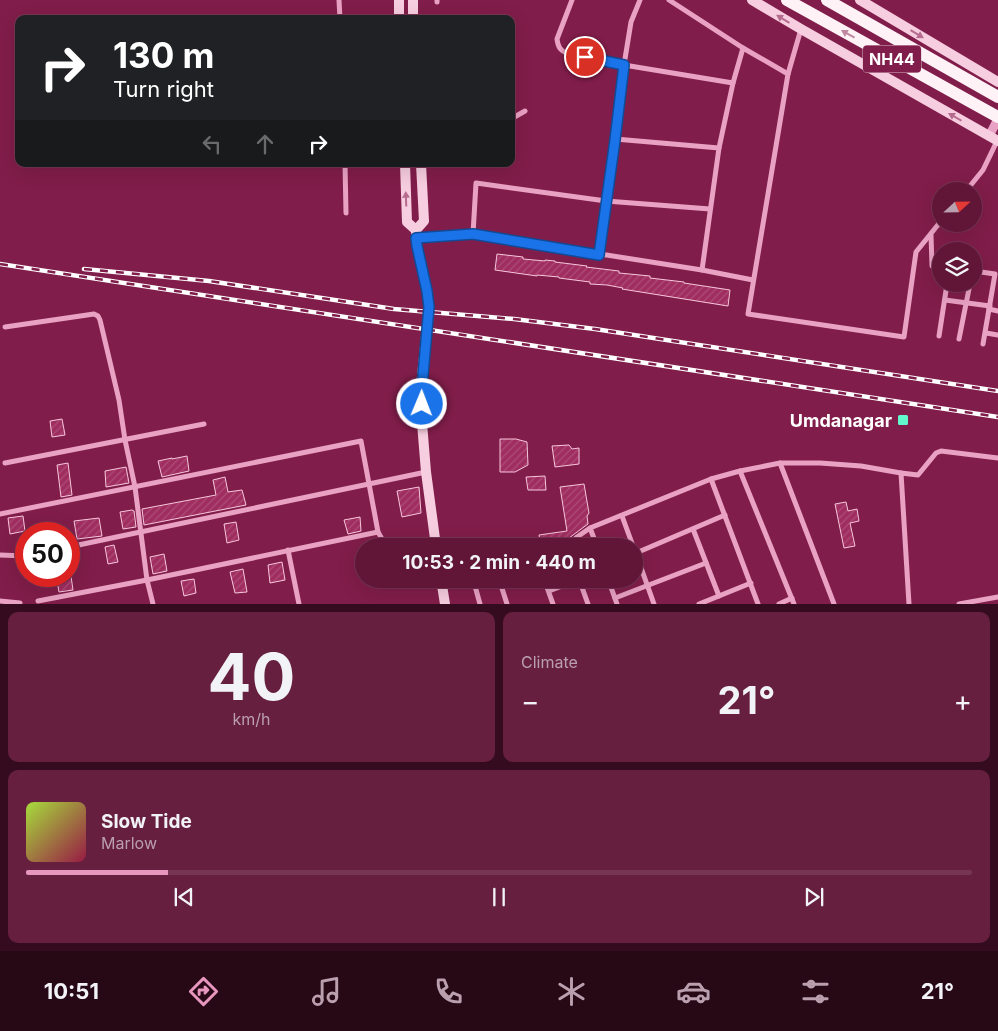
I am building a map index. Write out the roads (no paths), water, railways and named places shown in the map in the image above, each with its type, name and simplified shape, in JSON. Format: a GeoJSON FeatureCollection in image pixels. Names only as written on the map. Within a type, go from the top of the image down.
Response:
{"type":"FeatureCollection","features":[{"type":"Feature","properties":{"kind":"highway","name":"NH44"},"geometry":{"type":"LineString","coordinates":[[787,0],[998,118]]}},
{"type":"Feature","properties":{"kind":"highway","name":"NH44"},"geometry":{"type":"LineString","coordinates":[[827,0],[998,97]]}},
{"type":"Feature","properties":{"kind":"main road"},"geometry":{"type":"LineString","coordinates":[[399,0],[399,15]]}},
{"type":"Feature","properties":{"kind":"main road"},"geometry":{"type":"LineString","coordinates":[[413,0],[413,15]]}},
{"type":"Feature","properties":{"kind":"main road"},"geometry":{"type":"LineString","coordinates":[[752,0],[995,139]]}},
{"type":"Feature","properties":{"kind":"main road"},"geometry":{"type":"LineString","coordinates":[[860,0],[998,82]]}},
{"type":"Feature","properties":{"kind":"main road"},"geometry":{"type":"LineString","coordinates":[[404,167],[407,222],[416,234],[429,307],[422,386],[422,423],[435,538]]}},
{"type":"Feature","properties":{"kind":"main road"},"geometry":{"type":"LineString","coordinates":[[416,234],[424,221],[421,167]]}},
{"type":"Feature","properties":{"kind":"main road"},"geometry":{"type":"LineString","coordinates":[[442,588],[445,604]]}},
{"type":"Feature","properties":{"kind":"street"},"geometry":{"type":"LineString","coordinates":[[339,0],[340,15]]}},
{"type":"Feature","properties":{"kind":"street"},"geometry":{"type":"LineString","coordinates":[[572,0],[557,39],[560,50],[566,53],[624,65],[733,83]]}},
{"type":"Feature","properties":{"kind":"street"},"geometry":{"type":"LineString","coordinates":[[599,255],[624,65],[631,22],[640,0]]}},
{"type":"Feature","properties":{"kind":"street"},"geometry":{"type":"LineString","coordinates":[[669,0],[743,48],[788,74]]}},
{"type":"Feature","properties":{"kind":"street"},"geometry":{"type":"LineString","coordinates":[[800,29],[788,74],[748,314],[904,337],[916,252],[932,232]]}},
{"type":"Feature","properties":{"kind":"street"},"geometry":{"type":"LineString","coordinates":[[702,270],[719,148],[733,83],[743,48]]}},
{"type":"Feature","properties":{"kind":"street"},"geometry":{"type":"LineString","coordinates":[[515,117],[525,111]]}},
{"type":"Feature","properties":{"kind":"street"},"geometry":{"type":"LineString","coordinates":[[973,182],[983,170],[995,139],[998,118]]}},
{"type":"Feature","properties":{"kind":"street"},"geometry":{"type":"LineString","coordinates":[[615,140],[719,148]]}},
{"type":"Feature","properties":{"kind":"street"},"geometry":{"type":"LineString","coordinates":[[345,167],[346,213]]}},
{"type":"Feature","properties":{"kind":"street"},"geometry":{"type":"LineString","coordinates":[[473,234],[476,183],[606,201],[710,209]]}},
{"type":"Feature","properties":{"kind":"street"},"geometry":{"type":"LineString","coordinates":[[416,234],[473,234],[702,270],[753,280]]}},
{"type":"Feature","properties":{"kind":"street"},"geometry":{"type":"LineString","coordinates":[[930,234],[932,266]]}},
{"type":"Feature","properties":{"kind":"street"},"geometry":{"type":"LineString","coordinates":[[982,272],[995,274],[996,286],[983,344]]}},
{"type":"Feature","properties":{"kind":"street"},"geometry":{"type":"LineString","coordinates":[[939,336],[946,292]]}},
{"type":"Feature","properties":{"kind":"street"},"geometry":{"type":"LineString","coordinates":[[959,339],[969,292]]}},
{"type":"Feature","properties":{"kind":"street"},"geometry":{"type":"LineString","coordinates":[[945,300],[967,303],[998,311]]}},
{"type":"Feature","properties":{"kind":"street"},"geometry":{"type":"LineString","coordinates":[[5,328],[94,314],[98,316],[119,400],[135,487],[147,580],[153,604]]}},
{"type":"Feature","properties":{"kind":"street"},"geometry":{"type":"LineString","coordinates":[[986,333],[998,335]]}},
{"type":"Feature","properties":{"kind":"street"},"geometry":{"type":"LineString","coordinates":[[5,463],[204,424]]}},
{"type":"Feature","properties":{"kind":"street"},"geometry":{"type":"LineString","coordinates":[[0,514],[361,440],[378,532],[381,538]]}},
{"type":"Feature","properties":{"kind":"street"},"geometry":{"type":"LineString","coordinates":[[575,538],[590,528],[711,479],[780,462],[861,466],[918,475],[936,453],[998,458]]}},
{"type":"Feature","properties":{"kind":"street"},"geometry":{"type":"LineString","coordinates":[[780,462],[834,604]]}},
{"type":"Feature","properties":{"kind":"street"},"geometry":{"type":"LineString","coordinates":[[740,471],[793,601],[779,604]]}},
{"type":"Feature","properties":{"kind":"street"},"geometry":{"type":"LineString","coordinates":[[80,545],[426,472]]}},
{"type":"Feature","properties":{"kind":"street"},"geometry":{"type":"LineString","coordinates":[[901,473],[909,604]]}},
{"type":"Feature","properties":{"kind":"street"},"geometry":{"type":"LineString","coordinates":[[711,479],[758,604]]}},
{"type":"Feature","properties":{"kind":"street"},"geometry":{"type":"LineString","coordinates":[[622,516],[630,538]]}},
{"type":"Feature","properties":{"kind":"street"},"geometry":{"type":"LineString","coordinates":[[643,546],[725,516]]}},
{"type":"Feature","properties":{"kind":"street"},"geometry":{"type":"LineString","coordinates":[[590,528],[594,538]]}},
{"type":"Feature","properties":{"kind":"street"},"geometry":{"type":"LineString","coordinates":[[693,529],[719,596]]}},
{"type":"Feature","properties":{"kind":"street"},"geometry":{"type":"LineString","coordinates":[[38,601],[378,532]]}},
{"type":"Feature","properties":{"kind":"street"},"geometry":{"type":"LineString","coordinates":[[288,550],[299,604]]}},
{"type":"Feature","properties":{"kind":"street"},"geometry":{"type":"LineString","coordinates":[[0,555],[15,556]]}},
{"type":"Feature","properties":{"kind":"street"},"geometry":{"type":"LineString","coordinates":[[611,588],[616,601],[648,585],[706,563]]}},
{"type":"Feature","properties":{"kind":"street"},"geometry":{"type":"LineString","coordinates":[[643,572],[654,604]]}},
{"type":"Feature","properties":{"kind":"street"},"geometry":{"type":"LineString","coordinates":[[699,604],[750,583]]}},
{"type":"Feature","properties":{"kind":"street"},"geometry":{"type":"LineString","coordinates":[[476,588],[480,604]]}},
{"type":"Feature","properties":{"kind":"street"},"geometry":{"type":"LineString","coordinates":[[502,588],[507,604]]}},
{"type":"Feature","properties":{"kind":"street"},"geometry":{"type":"LineString","coordinates":[[548,588],[553,604]]}},
{"type":"Feature","properties":{"kind":"street"},"geometry":{"type":"LineString","coordinates":[[549,591],[557,588]]}},
{"type":"Feature","properties":{"kind":"street"},"geometry":{"type":"LineString","coordinates":[[581,588],[588,604]]}},
{"type":"Feature","properties":{"kind":"street"},"geometry":{"type":"LineString","coordinates":[[958,604],[998,598]]}},
{"type":"Feature","properties":{"kind":"street"},"geometry":{"type":"LineString","coordinates":[[0,601],[20,603]]}},
{"type":"Feature","properties":{"kind":"railway"},"geometry":{"type":"LineString","coordinates":[[0,264],[998,417]]}},
{"type":"Feature","properties":{"kind":"railway"},"geometry":{"type":"LineString","coordinates":[[84,269],[209,281],[394,309],[514,319],[595,329],[998,391]]}},
{"type":"Feature","properties":{"kind":"place","name":"Umdanagar"},"geometry":{"type":"Point","coordinates":[903,420]}}]}
